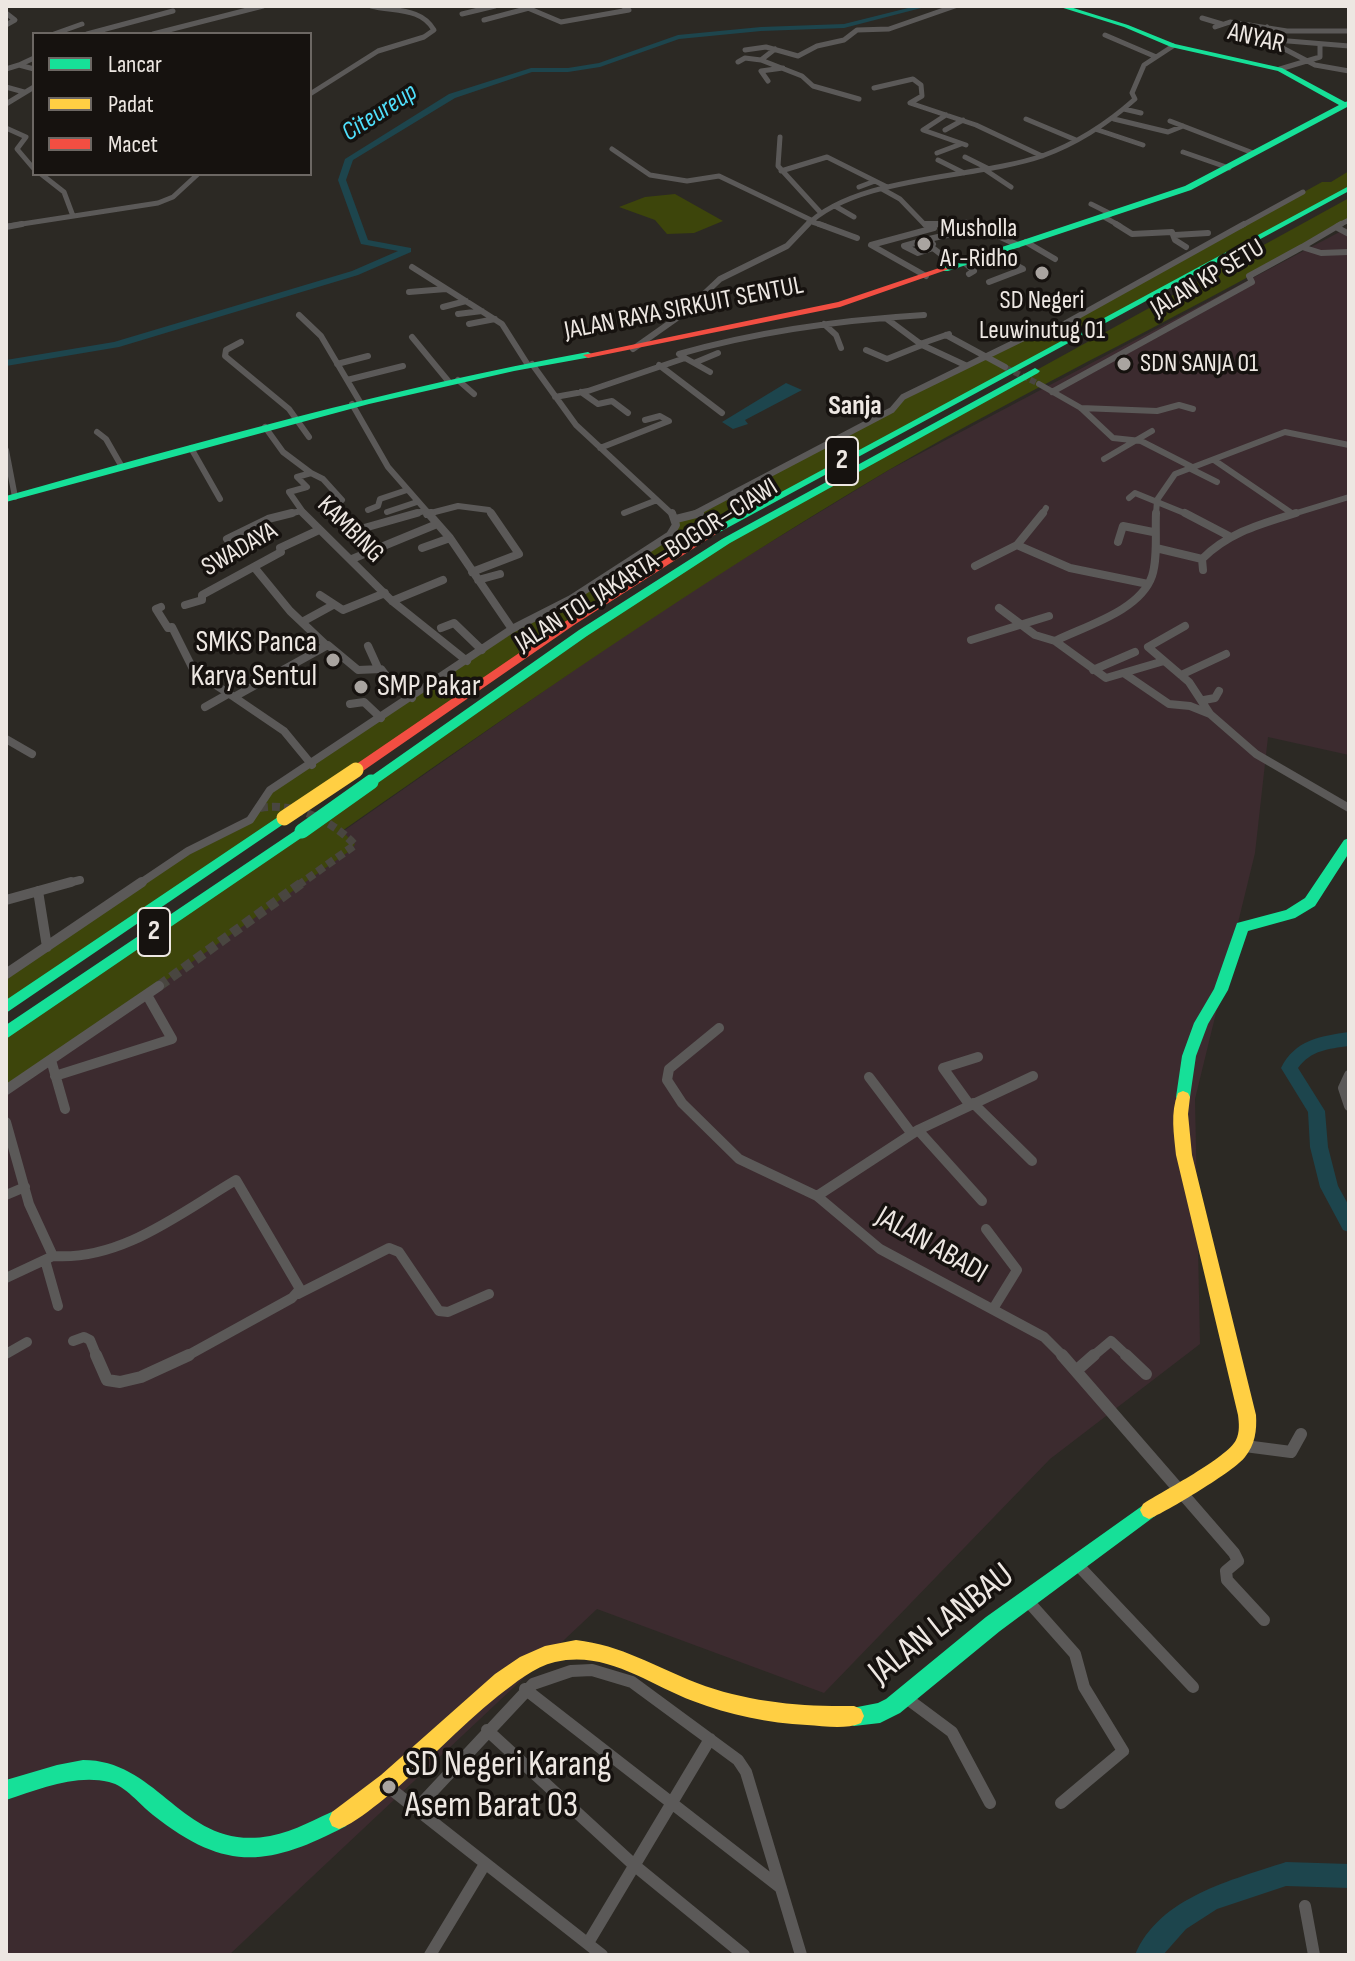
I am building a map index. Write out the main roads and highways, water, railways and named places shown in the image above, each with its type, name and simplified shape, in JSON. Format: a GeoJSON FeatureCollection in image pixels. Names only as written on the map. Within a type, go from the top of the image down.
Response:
{"type":"FeatureCollection","features":[{"type":"Feature","properties":{"kind":"main road","name":"ANYAR"},"geometry":{"type":"LineString","coordinates":[[1060,6],[1126,26],[1173,46],[1280,69],[1347,105]]}},
{"type":"Feature","properties":{"kind":"main road","name":"JALAN RAYA SIRKUIT SENTUL"},"geometry":{"type":"LineString","coordinates":[[10,498],[356,403],[530,365],[633,349],[830,307],[926,276],[963,268],[993,253],[1102,212],[1188,188],[1347,105]]}},
{"type":"Feature","properties":{"kind":"main road","name":"JALAN TOL JAKARTA–BOGOR–CIAWI"},"geometry":{"type":"LineString","coordinates":[[6,1033],[302,831],[363,776],[570,623],[710,533],[1349,188]]}},
{"type":"Feature","properties":{"kind":"main road","name":"JALAN TOL JAKARTA–BOGOR–CIAWI"},"geometry":{"type":"LineString","coordinates":[[6,1007],[284,818],[363,776],[726,541],[1349,198]]}},
{"type":"Feature","properties":{"kind":"main road","name":"JALAN LANBAU"},"geometry":{"type":"LineString","coordinates":[[6,1790],[71,1772],[109,1771],[204,1840],[234,1850],[253,1851],[314,1833],[387,1786],[525,1664],[562,1648],[580,1647],[605,1655],[724,1704],[852,1717],[879,1714],[905,1697],[1075,1562],[1178,1489],[1229,1460],[1245,1446],[1247,1415],[1184,1155],[1180,1114],[1183,1086],[1196,1035],[1221,990],[1242,927],[1257,920],[1291,914],[1305,906],[1349,843]]}},
{"type":"Feature","properties":{"kind":"water"},"geometry":{"type":"Polygon","coordinates":[[[786,383],[802,390],[745,420],[748,424],[733,429],[722,422],[786,383]]]}},
{"type":"Feature","properties":{"kind":"waterway","name":"Citeureup"},"geometry":{"type":"LineString","coordinates":[[6,363],[115,345],[355,273],[408,250],[364,242],[342,180],[349,159],[452,96],[531,70],[568,70],[600,65],[678,37],[761,29],[844,26],[925,6]]}},
{"type":"Feature","properties":{"kind":"waterway"},"geometry":{"type":"LineString","coordinates":[[1349,1039],[1307,1049],[1289,1068],[1316,1111],[1319,1147],[1329,1187],[1349,1224]]}},
{"type":"Feature","properties":{"kind":"waterway"},"geometry":{"type":"LineString","coordinates":[[1147,1955],[1177,1920],[1211,1899],[1286,1874],[1349,1876]]}},
{"type":"Feature","properties":{"kind":"tunnel"},"geometry":{"type":"LineString","coordinates":[[1006,368],[1039,384]]}},
{"type":"Feature","properties":{"kind":"tunnel"},"geometry":{"type":"LineString","coordinates":[[260,808],[286,808],[311,815],[335,828],[355,845],[300,884]]}},
{"type":"Feature","properties":{"kind":"tunnel"},"geometry":{"type":"LineString","coordinates":[[159,986],[303,882]]}},
{"type":"Feature","properties":{"kind":"place","name":"Musholla Ar-Ridho"},"geometry":{"type":"Point","coordinates":[924,244]}},
{"type":"Feature","properties":{"kind":"place","name":"SD Negeri Leuwinutug 01"},"geometry":{"type":"Point","coordinates":[1042,273]}},
{"type":"Feature","properties":{"kind":"place","name":"SDN SANJA 01"},"geometry":{"type":"Point","coordinates":[1124,364]}},
{"type":"Feature","properties":{"kind":"place","name":"SMKS Panca Karya Sentul"},"geometry":{"type":"Point","coordinates":[333,660]}},
{"type":"Feature","properties":{"kind":"place","name":"SMP Pakar"},"geometry":{"type":"Point","coordinates":[361,687]}},
{"type":"Feature","properties":{"kind":"place","name":"SD Negeri Karang Asem Barat 03"},"geometry":{"type":"Point","coordinates":[389,1787]}},
{"type":"Feature","properties":{"kind":"district","name":"Sanja"},"geometry":{"type":"Point","coordinates":[855,407]}}]}
